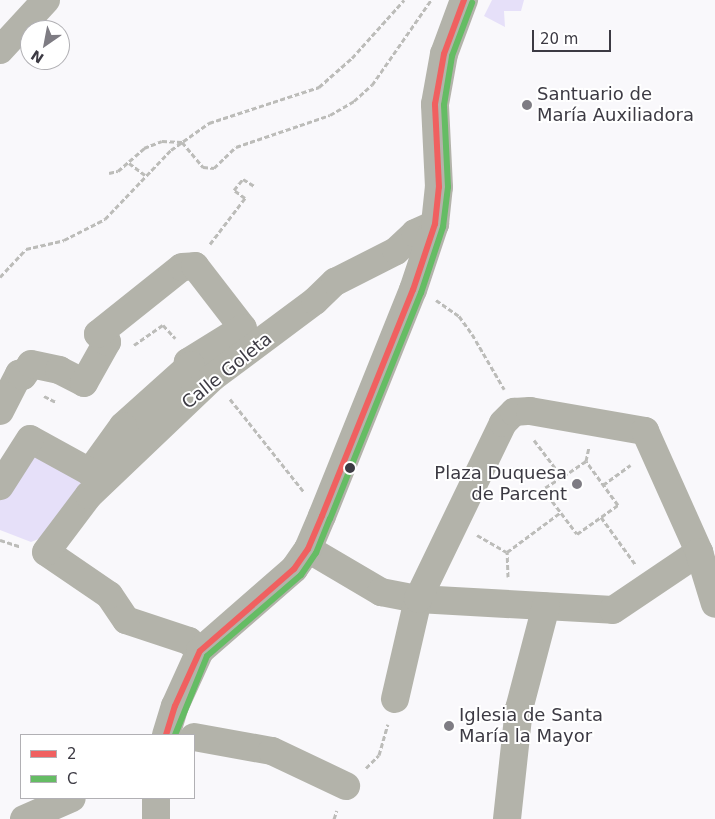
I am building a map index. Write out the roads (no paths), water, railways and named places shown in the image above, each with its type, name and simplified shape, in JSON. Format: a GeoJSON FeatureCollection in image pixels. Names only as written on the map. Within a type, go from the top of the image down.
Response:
{"type":"FeatureCollection","features":[{"type":"Feature","properties":{"kind":"street"},"geometry":{"type":"LineString","coordinates":[[0,50],[46,0]]}},
{"type":"Feature","properties":{"kind":"street"},"geometry":{"type":"LineString","coordinates":[[172,734],[188,673],[200,651],[294,570],[308,549],[412,290],[435,224],[439,187],[436,104],[444,54],[464,0]]}},
{"type":"Feature","properties":{"kind":"street","name":"Calle Goleta"},"geometry":{"type":"LineString","coordinates":[[200,651],[189,641],[126,620],[109,595],[46,552],[89,495],[213,377],[315,302],[335,282],[396,251],[415,234],[435,224]]}},
{"type":"Feature","properties":{"kind":"street"},"geometry":{"type":"LineString","coordinates":[[0,410],[19,374],[22,376],[31,364],[59,370],[84,383],[107,342],[98,334],[182,267],[195,266],[243,328],[202,356],[199,352],[193,357],[188,362],[191,365],[123,426],[90,472],[30,439],[0,486]]}},
{"type":"Feature","properties":{"kind":"street"},"geometry":{"type":"LineString","coordinates":[[395,699],[418,599],[503,424],[522,411],[645,430],[699,552],[715,604]]}},
{"type":"Feature","properties":{"kind":"street"},"geometry":{"type":"LineString","coordinates":[[308,549],[382,592],[418,599],[613,610],[699,552]]}},
{"type":"Feature","properties":{"kind":"street"},"geometry":{"type":"LineString","coordinates":[[507,819],[519,709],[546,606]]}},
{"type":"Feature","properties":{"kind":"street"},"geometry":{"type":"LineString","coordinates":[[195,737],[272,751],[346,786]]}},
{"type":"Feature","properties":{"kind":"street"},"geometry":{"type":"LineString","coordinates":[[24,819],[70,799]]}},
{"type":"Feature","properties":{"kind":"street"},"geometry":{"type":"LineString","coordinates":[[156,799],[156,819]]}},
{"type":"Feature","properties":{"kind":"place","name":"Santuario de María Auxiliadora"},"geometry":{"type":"Point","coordinates":[527,105]}},
{"type":"Feature","properties":{"kind":"place","name":"Plaza Duquesa de Parcent"},"geometry":{"type":"Point","coordinates":[577,484]}},
{"type":"Feature","properties":{"kind":"place","name":"Iglesia de Santa María la Mayor"},"geometry":{"type":"Point","coordinates":[449,726]}}]}
